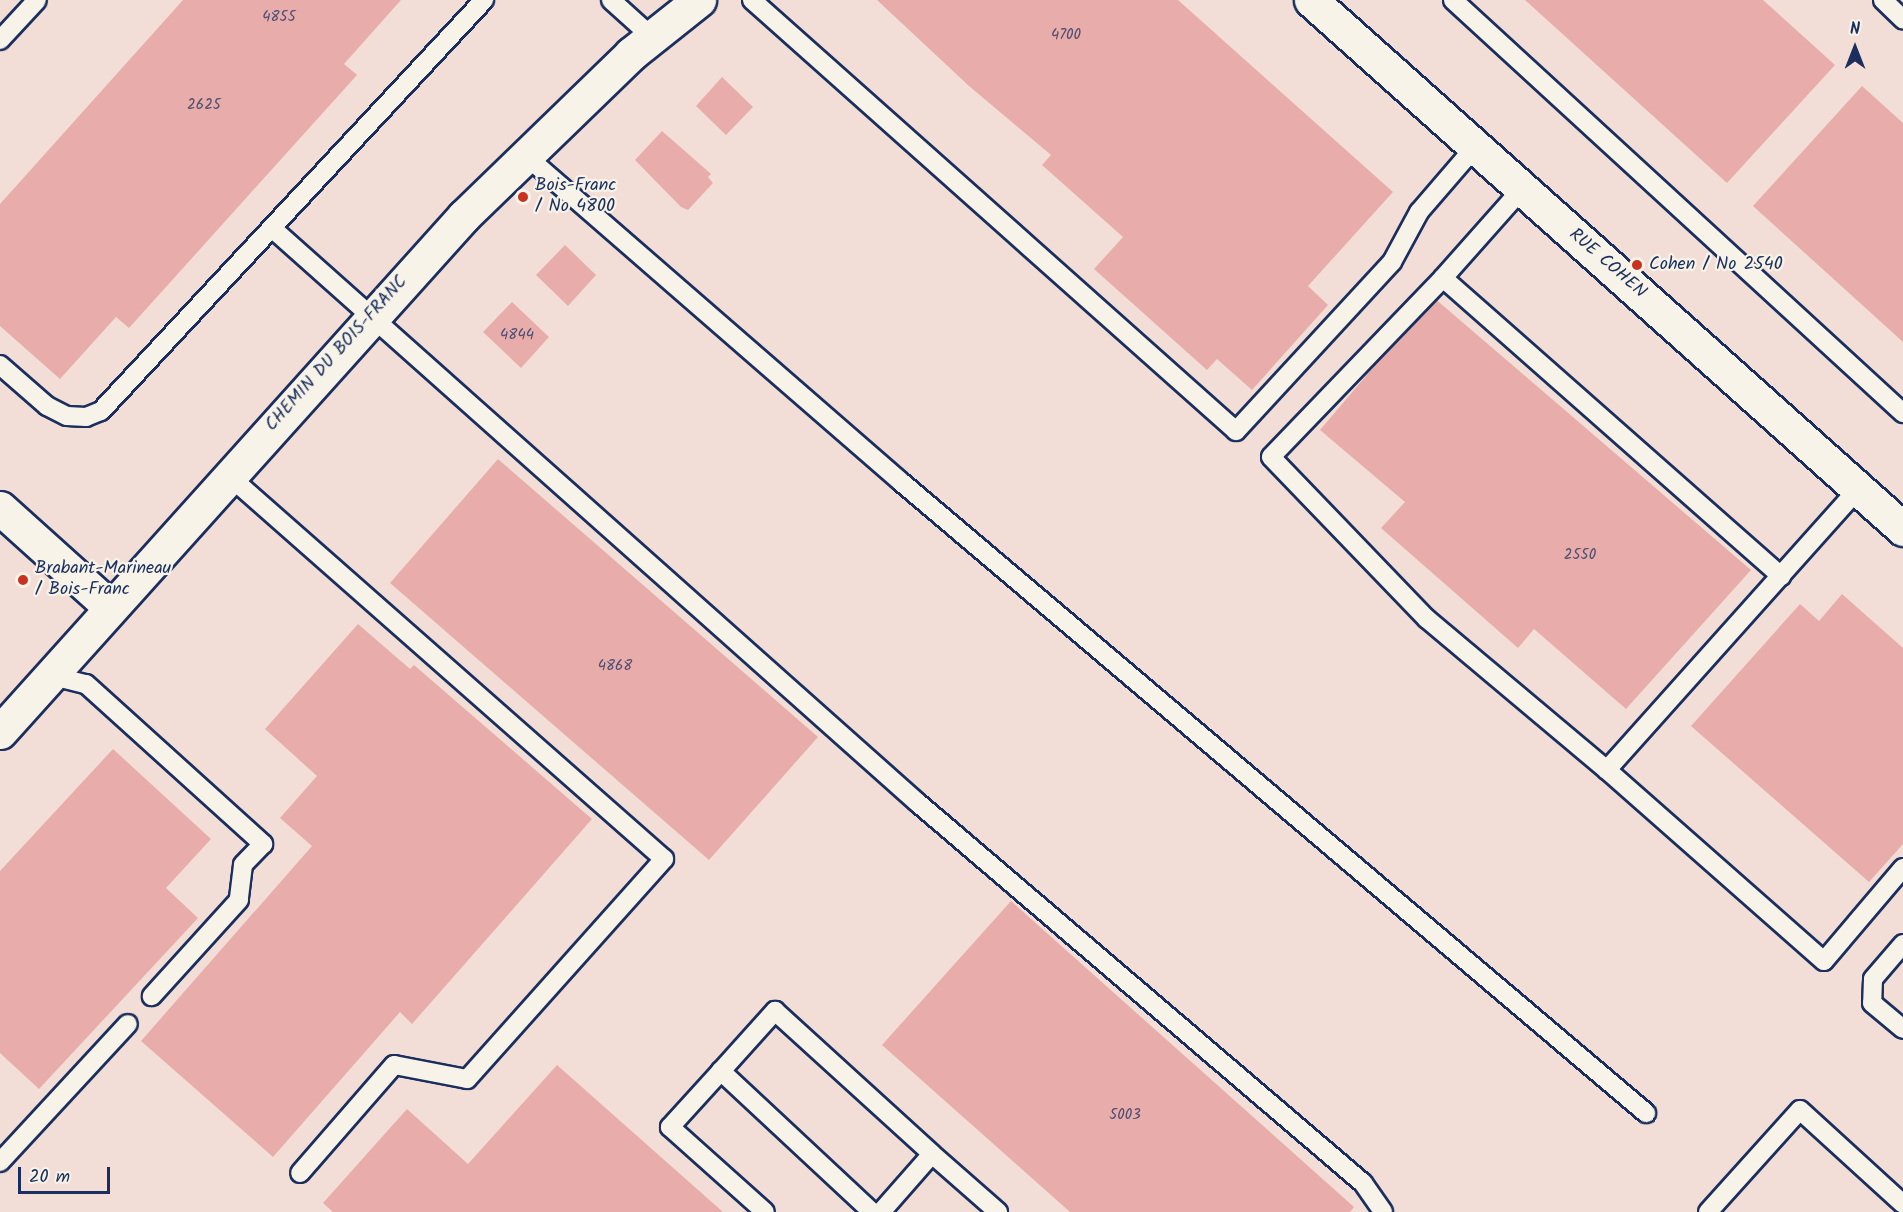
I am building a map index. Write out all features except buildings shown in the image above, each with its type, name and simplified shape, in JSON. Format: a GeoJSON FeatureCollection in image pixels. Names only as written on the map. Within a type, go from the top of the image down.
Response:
{"type":"FeatureCollection","features":[{"type":"Feature","properties":{"kind":"street","name":"RUE COHEN"},"geometry":{"type":"LineString","coordinates":[[1311,0],[1903,529]]}},
{"type":"Feature","properties":{"kind":"street","name":"CHEMIN DU BOIS-FRANC"},"geometry":{"type":"LineString","coordinates":[[0,732],[109,606],[370,318],[525,155],[692,2]]}},
{"type":"Feature","properties":{"kind":"street"},"geometry":{"type":"LineString","coordinates":[[0,508],[109,606]]}},
{"type":"Feature","properties":{"kind":"lane"},"geometry":{"type":"LineString","coordinates":[[0,40],[36,0]]}},
{"type":"Feature","properties":{"kind":"lane"},"geometry":{"type":"LineString","coordinates":[[0,365],[47,406],[67,416],[86,417],[101,411],[273,230],[484,0]]}},
{"type":"Feature","properties":{"kind":"lane"},"geometry":{"type":"LineString","coordinates":[[611,0],[652,37]]}},
{"type":"Feature","properties":{"kind":"lane"},"geometry":{"type":"LineString","coordinates":[[752,0],[1236,431],[1392,262],[1419,212],[1475,147]]}},
{"type":"Feature","properties":{"kind":"lane"},"geometry":{"type":"LineString","coordinates":[[1453,0],[1903,413]]}},
{"type":"Feature","properties":{"kind":"lane"},"geometry":{"type":"LineString","coordinates":[[1883,0],[1903,19]]}},
{"type":"Feature","properties":{"kind":"lane"},"geometry":{"type":"LineString","coordinates":[[525,155],[900,481],[1646,1113]]}},
{"type":"Feature","properties":{"kind":"lane"},"geometry":{"type":"LineString","coordinates":[[1521,190],[1443,278],[1271,457],[1427,620],[1607,770],[1824,961],[1903,868]]}},
{"type":"Feature","properties":{"kind":"lane"},"geometry":{"type":"LineString","coordinates":[[273,230],[918,803],[1363,1183],[1383,1212]]}},
{"type":"Feature","properties":{"kind":"lane"},"geometry":{"type":"LineString","coordinates":[[1443,278],[1781,576]]}},
{"type":"Feature","properties":{"kind":"lane"},"geometry":{"type":"LineString","coordinates":[[228,475],[664,859],[467,1080],[394,1065],[300,1173]]}},
{"type":"Feature","properties":{"kind":"lane"},"geometry":{"type":"LineString","coordinates":[[1607,770],[1858,489]]}},
{"type":"Feature","properties":{"kind":"lane"},"geometry":{"type":"LineString","coordinates":[[50,675],[86,684],[262,844],[243,865],[239,900],[152,996]]}},
{"type":"Feature","properties":{"kind":"lane"},"geometry":{"type":"LineString","coordinates":[[1903,945],[1873,979],[1872,1003],[1903,1029]]}},
{"type":"Feature","properties":{"kind":"lane"},"geometry":{"type":"LineString","coordinates":[[765,1212],[670,1126],[775,1011],[998,1212]]}},
{"type":"Feature","properties":{"kind":"lane"},"geometry":{"type":"LineString","coordinates":[[0,1162],[128,1024]]}},
{"type":"Feature","properties":{"kind":"lane"},"geometry":{"type":"LineString","coordinates":[[721,1071],[872,1212]]}},
{"type":"Feature","properties":{"kind":"lane"},"geometry":{"type":"LineString","coordinates":[[1708,1212],[1800,1110],[1903,1204]]}},
{"type":"Feature","properties":{"kind":"lane"},"geometry":{"type":"LineString","coordinates":[[881,1212],[932,1154]]}},
{"type":"Feature","properties":{"kind":"shaded area"},"geometry":{"type":"Polygon","coordinates":[[[0,0],[1903,0],[1903,1212],[0,1212],[0,0]]]}},
{"type":"Feature","properties":{"kind":"place","name":"Bois-Franc / No 4800"},"geometry":{"type":"Point","coordinates":[523,197]}},
{"type":"Feature","properties":{"kind":"place","name":"Cohen / No 2540"},"geometry":{"type":"Point","coordinates":[1637,265]}},
{"type":"Feature","properties":{"kind":"place","name":"Brabant-Marineau / Bois-Franc"},"geometry":{"type":"Point","coordinates":[23,580]}}]}
